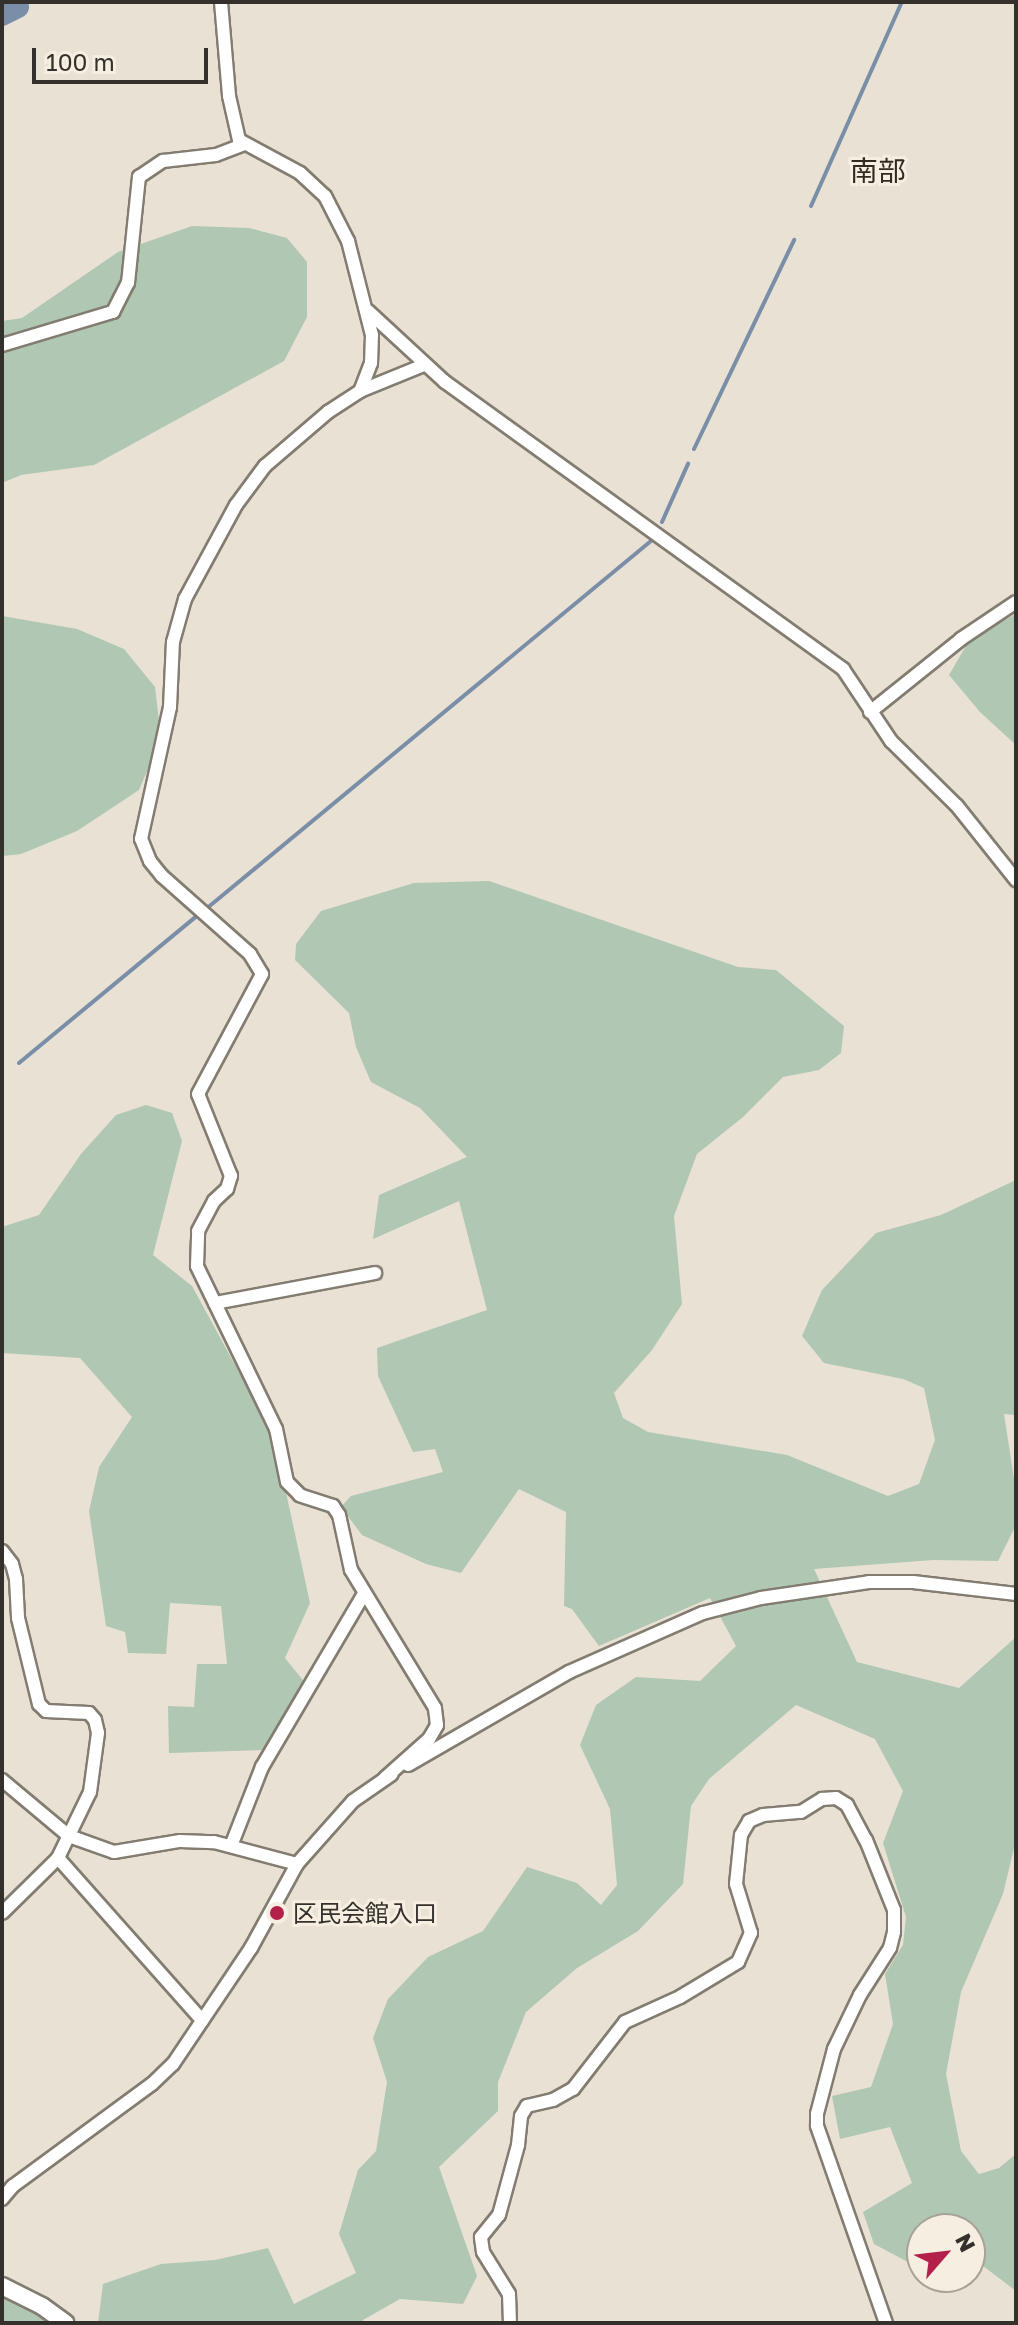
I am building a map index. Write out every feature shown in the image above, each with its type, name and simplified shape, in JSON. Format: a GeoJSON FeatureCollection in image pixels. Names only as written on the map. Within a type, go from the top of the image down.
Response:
{"type":"FeatureCollection","features":[{"type":"Feature","properties":{"kind":"street"},"geometry":{"type":"LineString","coordinates":[[221,2],[229,96],[239,140],[300,173],[325,196],[348,241],[372,335],[371,363],[360,391]]}},
{"type":"Feature","properties":{"kind":"street"},"geometry":{"type":"LineString","coordinates":[[2,345],[113,312],[128,283],[139,177],[163,161],[216,155],[244,144]]}},
{"type":"Feature","properties":{"kind":"street"},"geometry":{"type":"LineString","coordinates":[[368,311],[424,365],[843,669],[891,741],[957,806],[1016,880]]}},
{"type":"Feature","properties":{"kind":"street"},"geometry":{"type":"LineString","coordinates":[[385,1778],[429,1739],[437,1716],[351,1570],[339,1515],[333,1506],[300,1495],[287,1482],[276,1429],[197,1266],[195,1249],[198,1231],[214,1201],[227,1189],[231,1176],[198,1094],[262,974],[250,954],[162,876],[150,861],[141,839],[170,707],[173,642],[185,599],[236,505],[265,466],[293,439],[360,391],[424,365]]}},
{"type":"Feature","properties":{"kind":"street"},"geometry":{"type":"LineString","coordinates":[[870,712],[961,639],[1016,602]]}},
{"type":"Feature","properties":{"kind":"street"},"geometry":{"type":"LineString","coordinates":[[215,1303],[375,1273]]}},
{"type":"Feature","properties":{"kind":"street"},"geometry":{"type":"LineString","coordinates":[[2,1551],[12,1564],[16,1579],[18,1618],[39,1704],[46,1711],[89,1713],[95,1720],[98,1733],[90,1792],[58,1858],[2,1913]]}},
{"type":"Feature","properties":{"kind":"street"},"geometry":{"type":"LineString","coordinates":[[2,2199],[13,2186],[152,2084],[173,2064],[251,1948],[297,1864],[353,1801],[385,1778],[569,1672],[703,1613],[761,1598],[869,1582],[913,1582],[1016,1594]]}},
{"type":"Feature","properties":{"kind":"street"},"geometry":{"type":"LineString","coordinates":[[231,1846],[262,1767],[364,1594]]}},
{"type":"Feature","properties":{"kind":"street"},"geometry":{"type":"LineString","coordinates":[[2,1780],[69,1836],[114,1852],[180,1841],[231,1846],[297,1864]]}},
{"type":"Feature","properties":{"kind":"street"},"geometry":{"type":"LineString","coordinates":[[510,2323],[509,2294],[483,2252],[481,2237],[499,2215],[518,2145],[521,2116],[527,2106],[553,2100],[573,2089],[625,2022],[680,1997],[738,1962],[751,1933],[736,1884],[741,1835],[749,1821],[763,1815],[801,1812],[822,1799],[836,1798],[847,1805],[866,1840],[894,1910],[894,1932],[890,1948],[860,1995],[834,2049],[817,2126],[886,2323]]}},
{"type":"Feature","properties":{"kind":"street"},"geometry":{"type":"LineString","coordinates":[[58,1858],[202,2020]]}},
{"type":"Feature","properties":{"kind":"street"},"geometry":{"type":"LineString","coordinates":[[2,2286],[42,2306],[65,2323]]}},
{"type":"Feature","properties":{"kind":"green space"},"geometry":{"type":"Polygon","coordinates":[[[192,226],[249,228],[287,238],[307,262],[307,317],[284,361],[94,465],[21,475],[2,483],[2,321],[22,318],[118,252],[192,226]]]}},
{"type":"Feature","properties":{"kind":"green space"},"geometry":{"type":"Polygon","coordinates":[[[1016,614],[1016,745],[980,712],[949,675],[970,639],[1016,614]]]}},
{"type":"Feature","properties":{"kind":"green space"},"geometry":{"type":"Polygon","coordinates":[[[2,616],[77,629],[124,649],[155,687],[161,738],[139,790],[77,831],[21,854],[2,856],[2,616]]]}},
{"type":"Feature","properties":{"kind":"green space"},"geometry":{"type":"Polygon","coordinates":[[[489,881],[738,967],[776,970],[844,1026],[841,1053],[819,1070],[783,1077],[743,1117],[697,1154],[674,1216],[682,1304],[652,1350],[614,1393],[623,1418],[648,1432],[787,1455],[888,1496],[919,1484],[935,1440],[924,1388],[903,1379],[824,1363],[802,1336],[822,1290],[876,1233],[941,1215],[1016,1180],[1016,1415],[1004,1414],[1016,1492],[1016,1525],[998,1561],[933,1560],[814,1569],[857,1662],[959,1688],[1016,1637],[1014,1848],[1003,1894],[961,1992],[946,2074],[961,2151],[979,2174],[999,2168],[1016,2154],[1016,2291],[986,2268],[986,2213],[906,2213],[906,2261],[874,2244],[863,2212],[912,2183],[890,2127],[840,2139],[832,2096],[871,2087],[893,2024],[885,1974],[903,1945],[906,1917],[883,1843],[903,1791],[875,1739],[796,1705],[709,1779],[691,1806],[683,1884],[638,1931],[577,1968],[526,2012],[498,2082],[498,2111],[439,2167],[477,2276],[463,2304],[400,2299],[363,2320],[364,2323],[98,2323],[103,2284],[161,2264],[215,2260],[268,2248],[294,2304],[356,2273],[339,2234],[358,2170],[376,2151],[387,2082],[373,2038],[388,1999],[428,1957],[483,1931],[527,1867],[577,1883],[601,1905],[617,1885],[610,1809],[580,1745],[596,1705],[636,1677],[700,1681],[736,1646],[710,1598],[599,1646],[572,1609],[564,1606],[566,1512],[519,1489],[461,1573],[426,1564],[362,1535],[341,1507],[351,1496],[443,1472],[435,1449],[413,1452],[378,1376],[377,1348],[487,1310],[459,1201],[373,1239],[379,1195],[467,1157],[420,1108],[371,1082],[356,1047],[349,1013],[295,960],[296,944],[321,911],[414,883],[489,881]]]}},
{"type":"Feature","properties":{"kind":"green space"},"geometry":{"type":"Polygon","coordinates":[[[146,1105],[172,1113],[182,1141],[153,1255],[192,1286],[274,1437],[310,1603],[285,1658],[306,1684],[266,1750],[169,1753],[168,1706],[194,1707],[197,1664],[227,1664],[221,1606],[170,1603],[166,1654],[128,1653],[125,1632],[106,1626],[89,1511],[99,1467],[132,1417],[80,1358],[2,1353],[2,1227],[39,1215],[81,1154],[116,1115],[146,1105]]]}},
{"type":"Feature","properties":{"kind":"green space"},"geometry":{"type":"Polygon","coordinates":[[[2,2297],[27,2308],[55,2323],[2,2323],[2,2297]]]}},
{"type":"Feature","properties":{"kind":"waterway"},"geometry":{"type":"LineString","coordinates":[[811,206],[902,2]]}},
{"type":"Feature","properties":{"kind":"waterway"},"geometry":{"type":"LineString","coordinates":[[2,15],[18,7]]}},
{"type":"Feature","properties":{"kind":"waterway"},"geometry":{"type":"LineString","coordinates":[[694,449],[794,240]]}},
{"type":"Feature","properties":{"kind":"waterway"},"geometry":{"type":"LineString","coordinates":[[662,522],[688,464]]}},
{"type":"Feature","properties":{"kind":"waterway"},"geometry":{"type":"LineString","coordinates":[[206,909],[651,541]]}},
{"type":"Feature","properties":{"kind":"waterway"},"geometry":{"type":"LineString","coordinates":[[19,1063],[198,915]]}},
{"type":"Feature","properties":{"kind":"place","name":"区民会館入口"},"geometry":{"type":"Point","coordinates":[277,1913]}},
{"type":"Feature","properties":{"kind":"district","name":"南部"},"geometry":{"type":"Point","coordinates":[878,171]}}]}
